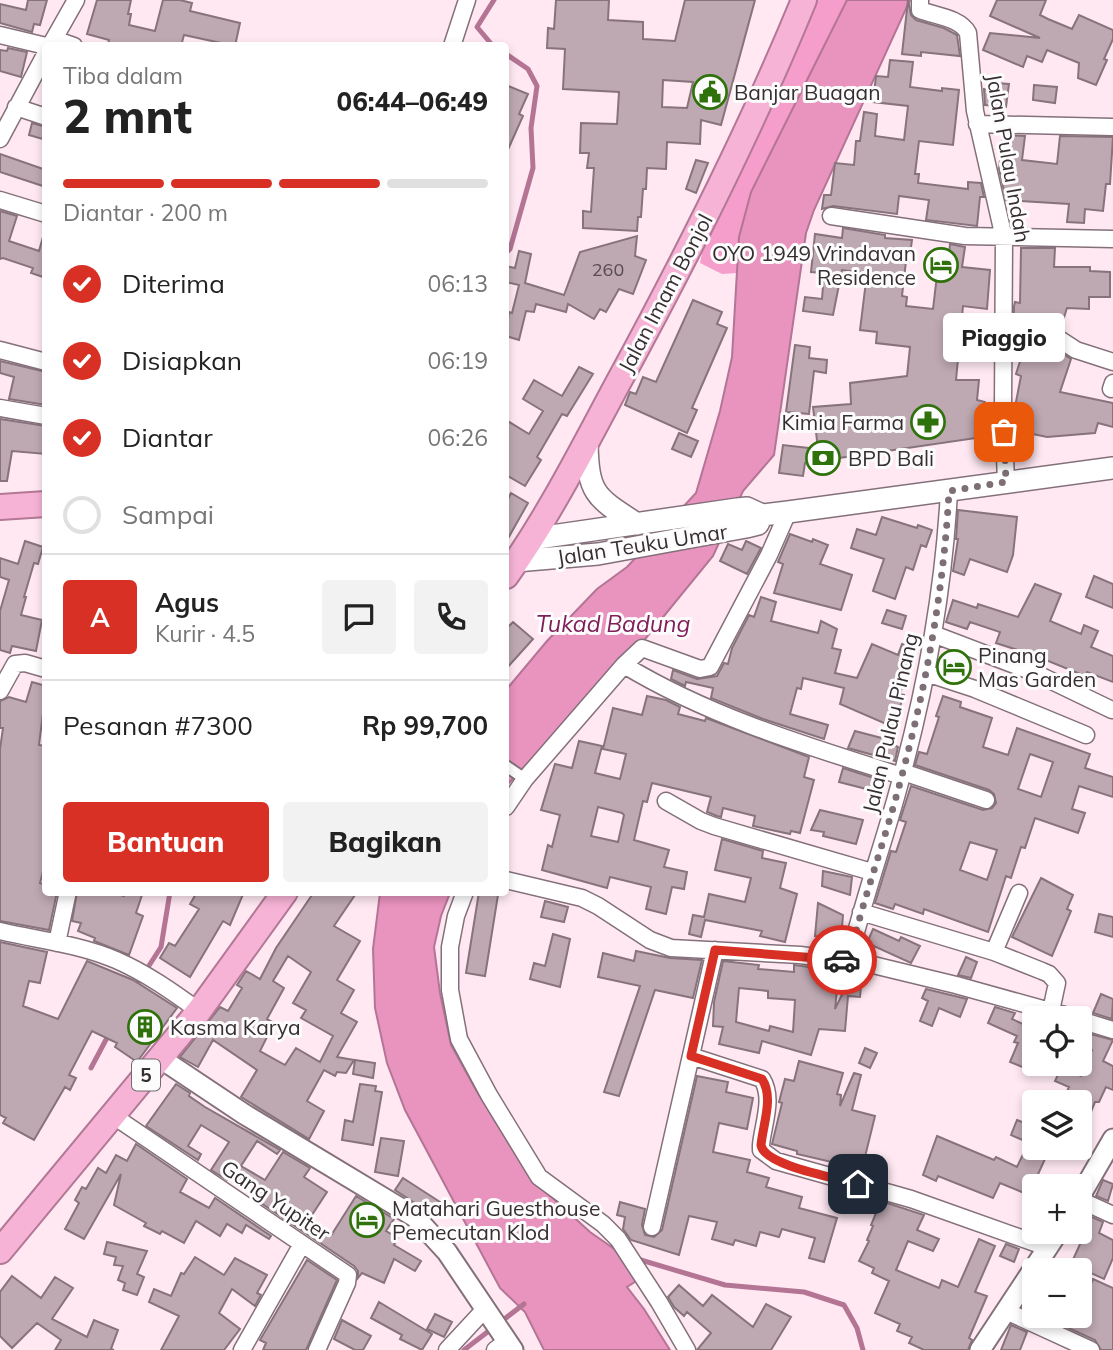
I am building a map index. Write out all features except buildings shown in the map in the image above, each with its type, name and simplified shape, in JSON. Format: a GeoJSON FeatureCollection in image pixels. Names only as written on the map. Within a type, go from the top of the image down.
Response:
{"type":"FeatureCollection","features":[{"type":"Feature","properties":{"kind":"highway","name":"Jalan Imam Bonjol"},"geometry":{"type":"LineString","coordinates":[[509,563],[531,539],[587,442],[700,230],[804,0]]}},
{"type":"Feature","properties":{"kind":"highway"},"geometry":{"type":"LineString","coordinates":[[0,507],[42,504]]}},
{"type":"Feature","properties":{"kind":"highway","name":"5"},"geometry":{"type":"LineString","coordinates":[[0,1251],[200,1011],[282,896]]}},
{"type":"Feature","properties":{"kind":"main road"},"geometry":{"type":"LineString","coordinates":[[587,442],[589,474],[596,494],[640,524]]}},
{"type":"Feature","properties":{"kind":"main road","name":"Jalan Teuku Umar"},"geometry":{"type":"LineString","coordinates":[[531,539],[640,524],[749,517],[1113,468]]}},
{"type":"Feature","properties":{"kind":"main road","name":"Jalan Teuku Umar"},"geometry":{"type":"LineString","coordinates":[[509,563],[577,557],[647,544],[749,517]]}},
{"type":"Feature","properties":{"kind":"street"},"geometry":{"type":"LineString","coordinates":[[51,42],[76,0]]}},
{"type":"Feature","properties":{"kind":"street"},"geometry":{"type":"LineString","coordinates":[[453,42],[467,0]]}},
{"type":"Feature","properties":{"kind":"street","name":"Jalan Pulau Indah"},"geometry":{"type":"LineString","coordinates":[[920,0],[920,10],[956,22],[967,29],[977,124],[1004,239],[1003,406],[1006,482]]}},
{"type":"Feature","properties":{"kind":"street"},"geometry":{"type":"LineString","coordinates":[[0,35],[42,44]]}},
{"type":"Feature","properties":{"kind":"street"},"geometry":{"type":"LineString","coordinates":[[0,139],[9,114],[42,58]]}},
{"type":"Feature","properties":{"kind":"street"},"geometry":{"type":"LineString","coordinates":[[9,114],[42,117]]}},
{"type":"Feature","properties":{"kind":"street"},"geometry":{"type":"LineString","coordinates":[[977,124],[1113,127]]}},
{"type":"Feature","properties":{"kind":"street"},"geometry":{"type":"LineString","coordinates":[[0,200],[42,213]]}},
{"type":"Feature","properties":{"kind":"street"},"geometry":{"type":"LineString","coordinates":[[831,216],[965,236],[1004,239],[1113,239]]}},
{"type":"Feature","properties":{"kind":"street"},"geometry":{"type":"LineString","coordinates":[[1005,328],[1053,335],[1076,350],[1113,362]]}},
{"type":"Feature","properties":{"kind":"street"},"geometry":{"type":"LineString","coordinates":[[0,350],[42,361]]}},
{"type":"Feature","properties":{"kind":"street"},"geometry":{"type":"LineString","coordinates":[[0,408],[42,415]]}},
{"type":"Feature","properties":{"kind":"street","name":"Jalan Pulau Pinang"},"geometry":{"type":"LineString","coordinates":[[849,960],[902,774],[926,673],[944,561],[949,491]]}},
{"type":"Feature","properties":{"kind":"street"},"geometry":{"type":"LineString","coordinates":[[509,802],[523,778],[642,648],[700,669],[710,667],[769,555],[788,512]]}},
{"type":"Feature","properties":{"kind":"street"},"geometry":{"type":"LineString","coordinates":[[933,634],[1033,672],[1112,710]]}},
{"type":"Feature","properties":{"kind":"street"},"geometry":{"type":"LineString","coordinates":[[0,691],[15,664],[25,663],[42,668]]}},
{"type":"Feature","properties":{"kind":"street"},"geometry":{"type":"LineString","coordinates":[[624,665],[661,686],[744,723],[986,800]]}},
{"type":"Feature","properties":{"kind":"street"},"geometry":{"type":"LineString","coordinates":[[926,673],[975,689],[1086,735]]}},
{"type":"Feature","properties":{"kind":"street"},"geometry":{"type":"LineString","coordinates":[[509,768],[523,778]]}},
{"type":"Feature","properties":{"kind":"street"},"geometry":{"type":"LineString","coordinates":[[666,800],[714,827],[872,872]]}},
{"type":"Feature","properties":{"kind":"street"},"geometry":{"type":"LineString","coordinates":[[509,881],[582,898],[662,945],[682,949],[849,960],[890,968],[1032,1006]]}},
{"type":"Feature","properties":{"kind":"street"},"geometry":{"type":"LineString","coordinates":[[994,953],[1019,892]]}},
{"type":"Feature","properties":{"kind":"street"},"geometry":{"type":"LineString","coordinates":[[57,943],[67,896]]}},
{"type":"Feature","properties":{"kind":"street"},"geometry":{"type":"LineString","coordinates":[[464,896],[456,916],[450,947],[450,990],[459,1039],[489,1095],[539,1177],[603,1224],[618,1239],[687,1350]]}},
{"type":"Feature","properties":{"kind":"street"},"geometry":{"type":"LineString","coordinates":[[861,912],[994,953],[1042,971],[1057,984],[1052,1006]]}},
{"type":"Feature","properties":{"kind":"street"},"geometry":{"type":"LineString","coordinates":[[0,931],[95,953],[152,979],[200,1011]]}},
{"type":"Feature","properties":{"kind":"street"},"geometry":{"type":"LineString","coordinates":[[652,1227],[715,950]]}},
{"type":"Feature","properties":{"kind":"street"},"geometry":{"type":"LineString","coordinates":[[1092,1024],[1113,1030]]}},
{"type":"Feature","properties":{"kind":"street"},"geometry":{"type":"LineString","coordinates":[[691,1056],[762,1079],[767,1086],[768,1097],[761,1150],[767,1156],[806,1170],[1022,1231]]}},
{"type":"Feature","properties":{"kind":"street"},"geometry":{"type":"LineString","coordinates":[[160,1058],[244,1114],[415,1217],[447,1252],[486,1311],[503,1343]]}},
{"type":"Feature","properties":{"kind":"street","name":"Gang Yupiter"},"geometry":{"type":"LineString","coordinates":[[112,1115],[349,1277],[317,1350]]}},
{"type":"Feature","properties":{"kind":"street"},"geometry":{"type":"LineString","coordinates":[[1092,1177],[1113,1139]]}},
{"type":"Feature","properties":{"kind":"street"},"geometry":{"type":"LineString","coordinates":[[1092,1204],[1113,1215]]}},
{"type":"Feature","properties":{"kind":"street"},"geometry":{"type":"LineString","coordinates":[[242,1350],[302,1244]]}},
{"type":"Feature","properties":{"kind":"street"},"geometry":{"type":"LineString","coordinates":[[980,1350],[1051,1244]]}},
{"type":"Feature","properties":{"kind":"street"},"geometry":{"type":"LineString","coordinates":[[447,1350],[486,1311]]}},
{"type":"Feature","properties":{"kind":"street"},"geometry":{"type":"LineString","coordinates":[[1006,1311],[1091,1350]]}},
{"type":"Feature","properties":{"kind":"shaded area"},"geometry":{"type":"Polygon","coordinates":[[[813,0],[847,0],[751,192],[739,237],[737,273],[722,274],[700,263],[702,253],[813,0]]]}},
{"type":"Feature","properties":{"kind":"water","name":"Tukad Badung"},"geometry":{"type":"Polygon","coordinates":[[[847,0],[910,0],[806,233],[774,455],[743,491],[713,556],[637,649],[509,783],[509,686],[547,641],[597,589],[627,567],[696,493],[720,411],[732,357],[739,237],[751,192],[847,0]]]}},
{"type":"Feature","properties":{"kind":"water"},"geometry":{"type":"Polygon","coordinates":[[[380,896],[449,896],[434,947],[451,1045],[530,1177],[590,1232],[620,1253],[638,1280],[627,1287],[670,1350],[544,1350],[525,1312],[500,1288],[405,1110],[387,1063],[375,1008],[373,949],[380,896]]]}},
{"type":"Feature","properties":{"kind":"waterway"},"geometry":{"type":"LineString","coordinates":[[490,42],[477,27],[494,0]]}},
{"type":"Feature","properties":{"kind":"waterway"},"geometry":{"type":"LineString","coordinates":[[509,56],[528,69],[537,86],[531,128],[533,168],[509,250]]}},
{"type":"Feature","properties":{"kind":"waterway"},"geometry":{"type":"LineString","coordinates":[[134,989],[161,947],[169,896]]}},
{"type":"Feature","properties":{"kind":"waterway"},"geometry":{"type":"LineString","coordinates":[[91,1068],[109,1034]]}},
{"type":"Feature","properties":{"kind":"waterway"},"geometry":{"type":"LineString","coordinates":[[634,1258],[725,1285],[804,1292],[844,1305],[857,1328],[863,1350]]}},
{"type":"Feature","properties":{"kind":"waterway"},"geometry":{"type":"LineString","coordinates":[[464,1350],[524,1304]]}},
{"type":"Feature","properties":{"kind":"way so far"},"geometry":{"type":"LineString","coordinates":[[842,960],[849,960],[872,872],[902,776],[917,713],[944,561],[949,491],[1006,482],[1004,432]]}},
{"type":"Feature","properties":{"kind":"place","name":"Banjar Buagan"},"geometry":{"type":"Point","coordinates":[710,92]}},
{"type":"Feature","properties":{"kind":"place","name":"OYO 1949 Vrindavan Residence"},"geometry":{"type":"Point","coordinates":[941,265]}},
{"type":"Feature","properties":{"kind":"place","name":"Kimia Farma"},"geometry":{"type":"Point","coordinates":[928,422]}},
{"type":"Feature","properties":{"kind":"place","name":"Piaggio"},"geometry":{"type":"Point","coordinates":[1004,432]}},
{"type":"Feature","properties":{"kind":"place","name":"BPD Bali"},"geometry":{"type":"Point","coordinates":[823,458]}},
{"type":"Feature","properties":{"kind":"place","name":"Pinang Mas Garden"},"geometry":{"type":"Point","coordinates":[954,667]}},
{"type":"Feature","properties":{"kind":"place","name":"Kasma Karya"},"geometry":{"type":"Point","coordinates":[145,1027]}},
{"type":"Feature","properties":{"kind":"place","name":"Matahari Guesthouse Pemecutan Klod"},"geometry":{"type":"Point","coordinates":[367,1220]}},
{"type":"Feature","properties":{"kind":"route"},"geometry":{"type":"LineString","coordinates":[[842,960],[715,950],[691,1056],[762,1079],[767,1086],[768,1097],[761,1150],[767,1156],[776,1161],[858,1184]]}}]}
